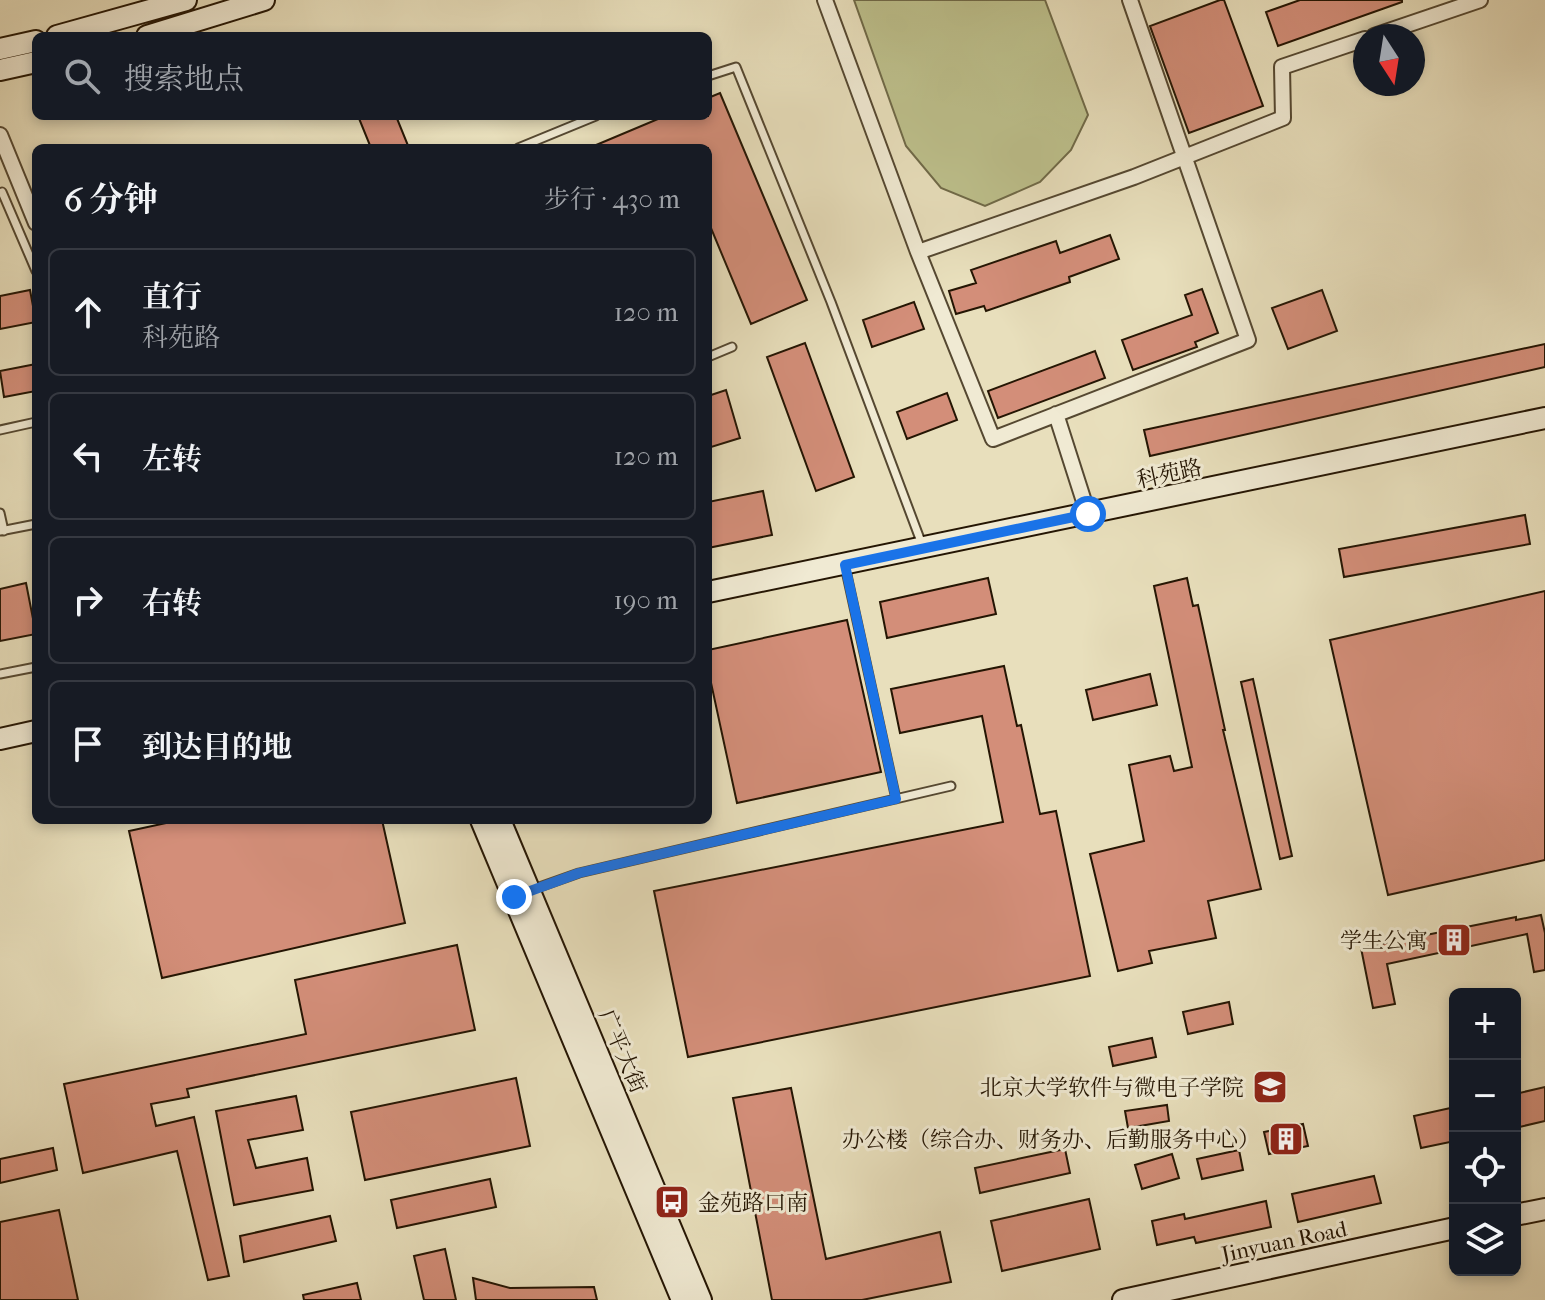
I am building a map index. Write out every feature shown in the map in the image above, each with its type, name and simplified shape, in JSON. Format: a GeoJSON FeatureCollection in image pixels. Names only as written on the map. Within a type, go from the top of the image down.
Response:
{"type":"FeatureCollection","features":[{"type":"Feature","properties":{"kind":"street"},"geometry":{"type":"LineString","coordinates":[[68,32],[131,8],[186,0]]}},
{"type":"Feature","properties":{"kind":"street"},"geometry":{"type":"LineString","coordinates":[[158,32],[264,0]]}},
{"type":"Feature","properties":{"kind":"street"},"geometry":{"type":"LineString","coordinates":[[825,0],[918,252],[993,439],[1248,340],[1130,0]]}},
{"type":"Feature","properties":{"kind":"street"},"geometry":{"type":"LineString","coordinates":[[1409,24],[1480,0]]}},
{"type":"Feature","properties":{"kind":"street"},"geometry":{"type":"LineString","coordinates":[[162,3],[173,28]]}},
{"type":"Feature","properties":{"kind":"street"},"geometry":{"type":"LineString","coordinates":[[131,8],[142,32]]}},
{"type":"Feature","properties":{"kind":"street"},"geometry":{"type":"LineString","coordinates":[[0,49],[32,42]]}},
{"type":"Feature","properties":{"kind":"street"},"geometry":{"type":"LineString","coordinates":[[918,252],[1186,157],[1283,118],[1282,67],[1353,43]]}},
{"type":"Feature","properties":{"kind":"street"},"geometry":{"type":"LineString","coordinates":[[0,70],[32,63]]}},
{"type":"Feature","properties":{"kind":"street"},"geometry":{"type":"LineString","coordinates":[[0,135],[32,213]]}},
{"type":"Feature","properties":{"kind":"street"},"geometry":{"type":"LineString","coordinates":[[1056,414],[1088,514]]}},
{"type":"Feature","properties":{"kind":"street","name":"科苑路"},"geometry":{"type":"LineString","coordinates":[[712,591],[1545,418]]}},
{"type":"Feature","properties":{"kind":"street"},"geometry":{"type":"LineString","coordinates":[[0,739],[32,732]]}},
{"type":"Feature","properties":{"kind":"street","name":"广平大街"},"geometry":{"type":"LineString","coordinates":[[483,824],[522,894],[701,1300]]}},
{"type":"Feature","properties":{"kind":"street","name":"广平大街"},"geometry":{"type":"LineString","coordinates":[[501,824],[522,894],[682,1300]]}},
{"type":"Feature","properties":{"kind":"street"},"geometry":{"type":"LineString","coordinates":[[1521,1214],[1545,1209]]}},
{"type":"Feature","properties":{"kind":"street","name":"Jinyuan Road"},"geometry":{"type":"LineString","coordinates":[[1123,1300],[1449,1229]]}},
{"type":"Feature","properties":{"kind":"lane"},"geometry":{"type":"LineString","coordinates":[[712,75],[736,67],[831,302],[924,549]]}},
{"type":"Feature","properties":{"kind":"lane"},"geometry":{"type":"LineString","coordinates":[[528,144],[586,120]]}},
{"type":"Feature","properties":{"kind":"lane"},"geometry":{"type":"LineString","coordinates":[[1,191],[32,262]]}},
{"type":"Feature","properties":{"kind":"lane"},"geometry":{"type":"LineString","coordinates":[[712,355],[732,347]]}},
{"type":"Feature","properties":{"kind":"lane"},"geometry":{"type":"LineString","coordinates":[[0,430],[32,423]]}},
{"type":"Feature","properties":{"kind":"lane"},"geometry":{"type":"LineString","coordinates":[[0,513],[2,531],[32,525]]}},
{"type":"Feature","properties":{"kind":"lane"},"geometry":{"type":"LineString","coordinates":[[845,565],[896,799]]}},
{"type":"Feature","properties":{"kind":"lane"},"geometry":{"type":"LineString","coordinates":[[0,674],[32,668]]}},
{"type":"Feature","properties":{"kind":"lane"},"geometry":{"type":"LineString","coordinates":[[522,894],[579,873],[951,786]]}},
{"type":"Feature","properties":{"kind":"green space"},"geometry":{"type":"Polygon","coordinates":[[[854,0],[1045,0],[1088,115],[1071,150],[1040,182],[985,206],[941,188],[906,146],[854,0]]]}},
{"type":"Feature","properties":{"kind":"building"},"geometry":{"type":"Polygon","coordinates":[[[1224,0],[1263,106],[1189,133],[1150,26],[1224,0]]]}},
{"type":"Feature","properties":{"kind":"building"},"geometry":{"type":"Polygon","coordinates":[[[1300,0],[1402,2],[1278,46],[1266,12],[1300,0]]]}},
{"type":"Feature","properties":{"kind":"building"},"geometry":{"type":"Polygon","coordinates":[[[720,93],[807,300],[751,324],[712,231],[712,144],[598,144],[656,120],[712,120],[712,96],[720,93]]]}},
{"type":"Feature","properties":{"kind":"building"},"geometry":{"type":"Polygon","coordinates":[[[360,120],[398,120],[407,144],[369,144],[360,120]]]}},
{"type":"Feature","properties":{"kind":"building"},"geometry":{"type":"Polygon","coordinates":[[[1110,235],[1119,259],[1069,277],[1070,282],[986,311],[984,306],[956,314],[949,291],[976,283],[971,270],[1056,241],[1060,253],[1110,235]]]}},
{"type":"Feature","properties":{"kind":"building"},"geometry":{"type":"Polygon","coordinates":[[[1202,289],[1218,333],[1195,342],[1197,347],[1133,370],[1122,340],[1192,315],[1185,295],[1202,289]]]}},
{"type":"Feature","properties":{"kind":"building"},"geometry":{"type":"Polygon","coordinates":[[[30,290],[32,323],[0,329],[0,296],[30,290]]]}},
{"type":"Feature","properties":{"kind":"building"},"geometry":{"type":"Polygon","coordinates":[[[1322,290],[1337,331],[1288,349],[1272,308],[1322,290]]]}},
{"type":"Feature","properties":{"kind":"building"},"geometry":{"type":"Polygon","coordinates":[[[914,302],[924,329],[872,347],[863,320],[914,302]]]}},
{"type":"Feature","properties":{"kind":"building"},"geometry":{"type":"Polygon","coordinates":[[[805,343],[854,477],[816,491],[767,357],[805,343]]]}},
{"type":"Feature","properties":{"kind":"building"},"geometry":{"type":"Polygon","coordinates":[[[1545,344],[1545,367],[1150,456],[1144,430],[1545,344]]]}},
{"type":"Feature","properties":{"kind":"building"},"geometry":{"type":"Polygon","coordinates":[[[1095,351],[1105,378],[998,418],[988,391],[1095,351]]]}},
{"type":"Feature","properties":{"kind":"building"},"geometry":{"type":"Polygon","coordinates":[[[32,365],[32,392],[4,397],[0,371],[32,365]]]}},
{"type":"Feature","properties":{"kind":"building"},"geometry":{"type":"Polygon","coordinates":[[[726,390],[740,438],[712,447],[712,395],[726,390]]]}},
{"type":"Feature","properties":{"kind":"building"},"geometry":{"type":"Polygon","coordinates":[[[947,393],[957,420],[907,439],[897,412],[947,393]]]}},
{"type":"Feature","properties":{"kind":"building"},"geometry":{"type":"Polygon","coordinates":[[[763,491],[772,535],[712,547],[712,501],[763,491]]]}},
{"type":"Feature","properties":{"kind":"building"},"geometry":{"type":"Polygon","coordinates":[[[1525,515],[1530,544],[1344,577],[1339,549],[1525,515]]]}},
{"type":"Feature","properties":{"kind":"building"},"geometry":{"type":"Polygon","coordinates":[[[988,578],[996,614],[887,638],[880,602],[988,578]]]}},
{"type":"Feature","properties":{"kind":"building"},"geometry":{"type":"Polygon","coordinates":[[[1187,578],[1193,606],[1198,605],[1223,730],[1261,889],[1208,901],[1216,938],[1149,951],[1152,963],[1118,971],[1090,854],[1144,841],[1129,765],[1170,756],[1174,771],[1192,767],[1154,586],[1187,578]]]}},
{"type":"Feature","properties":{"kind":"building"},"geometry":{"type":"Polygon","coordinates":[[[26,583],[32,614],[32,635],[0,641],[0,589],[26,583]]]}},
{"type":"Feature","properties":{"kind":"building"},"geometry":{"type":"Polygon","coordinates":[[[1545,591],[1545,860],[1388,895],[1330,640],[1545,591]]]}},
{"type":"Feature","properties":{"kind":"building"},"geometry":{"type":"Polygon","coordinates":[[[847,620],[881,772],[737,803],[712,687],[712,649],[847,620]]]}},
{"type":"Feature","properties":{"kind":"building"},"geometry":{"type":"Polygon","coordinates":[[[1004,666],[1017,726],[1021,725],[1040,814],[1056,811],[1090,976],[688,1057],[654,891],[1003,822],[982,716],[900,733],[891,689],[1004,666]]]}},
{"type":"Feature","properties":{"kind":"building"},"geometry":{"type":"Polygon","coordinates":[[[1150,674],[1157,705],[1093,720],[1086,690],[1150,674]]]}},
{"type":"Feature","properties":{"kind":"building"},"geometry":{"type":"Polygon","coordinates":[[[1253,679],[1292,856],[1280,859],[1241,682],[1253,679]]]}},
{"type":"Feature","properties":{"kind":"building"},"geometry":{"type":"Polygon","coordinates":[[[161,824],[383,824],[405,923],[162,978],[129,831],[161,824]]]}},
{"type":"Feature","properties":{"kind":"building"},"geometry":{"type":"Polygon","coordinates":[[[1541,915],[1545,933],[1545,970],[1534,972],[1527,934],[1387,964],[1395,1004],[1373,1008],[1361,948],[1516,917],[1516,920],[1541,915]]]}},
{"type":"Feature","properties":{"kind":"building"},"geometry":{"type":"Polygon","coordinates":[[[457,945],[475,1030],[187,1089],[189,1097],[151,1104],[156,1126],[194,1117],[229,1276],[208,1280],[177,1151],[83,1173],[64,1084],[306,1034],[295,980],[457,945]]]}},
{"type":"Feature","properties":{"kind":"building"},"geometry":{"type":"Polygon","coordinates":[[[1229,1002],[1233,1024],[1188,1034],[1183,1012],[1229,1002]]]}},
{"type":"Feature","properties":{"kind":"building"},"geometry":{"type":"Polygon","coordinates":[[[1152,1038],[1156,1057],[1113,1066],[1109,1047],[1152,1038]]]}},
{"type":"Feature","properties":{"kind":"building"},"geometry":{"type":"Polygon","coordinates":[[[516,1078],[530,1146],[365,1180],[351,1112],[516,1078]]]}},
{"type":"Feature","properties":{"kind":"building"},"geometry":{"type":"Polygon","coordinates":[[[1545,1087],[1545,1121],[1521,1127],[1521,1093],[1545,1087]]]}},
{"type":"Feature","properties":{"kind":"building"},"geometry":{"type":"Polygon","coordinates":[[[791,1088],[826,1259],[940,1232],[951,1282],[862,1300],[772,1300],[733,1098],[791,1088]]]}},
{"type":"Feature","properties":{"kind":"building"},"geometry":{"type":"Polygon","coordinates":[[[296,1096],[303,1130],[248,1140],[256,1168],[307,1158],[313,1190],[234,1205],[216,1111],[296,1096]]]}},
{"type":"Feature","properties":{"kind":"building"},"geometry":{"type":"Polygon","coordinates":[[[1167,1105],[1169,1121],[1128,1128],[1125,1111],[1167,1105]]]}},
{"type":"Feature","properties":{"kind":"building"},"geometry":{"type":"Polygon","coordinates":[[[1449,1108],[1449,1142],[1421,1148],[1414,1116],[1449,1108]]]}},
{"type":"Feature","properties":{"kind":"building","name":"办公楼（综合办、财务办、后勤服务中心）"},"geometry":{"type":"Polygon","coordinates":[[[1303,1124],[1308,1146],[1269,1154],[1264,1132],[1303,1124]]]}},
{"type":"Feature","properties":{"kind":"building"},"geometry":{"type":"Polygon","coordinates":[[[53,1148],[57,1170],[0,1183],[0,1159],[53,1148]]]}},
{"type":"Feature","properties":{"kind":"building"},"geometry":{"type":"Polygon","coordinates":[[[1065,1149],[1070,1173],[980,1193],[975,1168],[1065,1149]]]}},
{"type":"Feature","properties":{"kind":"building"},"geometry":{"type":"Polygon","coordinates":[[[1239,1150],[1243,1170],[1202,1179],[1197,1159],[1239,1150]]]}},
{"type":"Feature","properties":{"kind":"building"},"geometry":{"type":"Polygon","coordinates":[[[1172,1154],[1179,1178],[1142,1189],[1135,1165],[1172,1154]]]}},
{"type":"Feature","properties":{"kind":"building"},"geometry":{"type":"Polygon","coordinates":[[[1374,1176],[1381,1203],[1298,1222],[1292,1194],[1374,1176]]]}},
{"type":"Feature","properties":{"kind":"building"},"geometry":{"type":"Polygon","coordinates":[[[490,1179],[496,1207],[397,1228],[391,1200],[490,1179]]]}},
{"type":"Feature","properties":{"kind":"building"},"geometry":{"type":"Polygon","coordinates":[[[1089,1199],[1100,1249],[1002,1271],[991,1221],[1089,1199]]]}},
{"type":"Feature","properties":{"kind":"building"},"geometry":{"type":"Polygon","coordinates":[[[1266,1201],[1271,1227],[1196,1243],[1194,1237],[1157,1245],[1152,1221],[1184,1214],[1185,1219],[1266,1201]]]}},
{"type":"Feature","properties":{"kind":"building"},"geometry":{"type":"Polygon","coordinates":[[[59,1210],[78,1300],[0,1300],[0,1222],[59,1210]]]}},
{"type":"Feature","properties":{"kind":"building"},"geometry":{"type":"Polygon","coordinates":[[[330,1216],[336,1241],[244,1262],[240,1236],[330,1216]]]}},
{"type":"Feature","properties":{"kind":"building"},"geometry":{"type":"Polygon","coordinates":[[[445,1249],[456,1300],[424,1300],[414,1256],[445,1249]]]}},
{"type":"Feature","properties":{"kind":"building"},"geometry":{"type":"Polygon","coordinates":[[[473,1278],[510,1288],[594,1287],[597,1300],[476,1300],[473,1278]]]}},
{"type":"Feature","properties":{"kind":"building"},"geometry":{"type":"Polygon","coordinates":[[[357,1283],[361,1300],[304,1300],[303,1295],[357,1283]]]}},
{"type":"Feature","properties":{"kind":"place","name":"学生公寓"},"geometry":{"type":"Point","coordinates":[1454,940]}},
{"type":"Feature","properties":{"kind":"place","name":"北京大学软件与微电子学院"},"geometry":{"type":"Point","coordinates":[1270,1087]}},
{"type":"Feature","properties":{"kind":"place","name":"办公楼（综合办、财务办、后勤服务中心）"},"geometry":{"type":"Point","coordinates":[1286,1139]}},
{"type":"Feature","properties":{"kind":"place","name":"金苑路口南"},"geometry":{"type":"Point","coordinates":[672,1202]}},
{"type":"Feature","properties":{"kind":"route"},"geometry":{"type":"LineString","coordinates":[[514,897],[579,873],[896,799],[845,565],[1088,514]]}}]}
